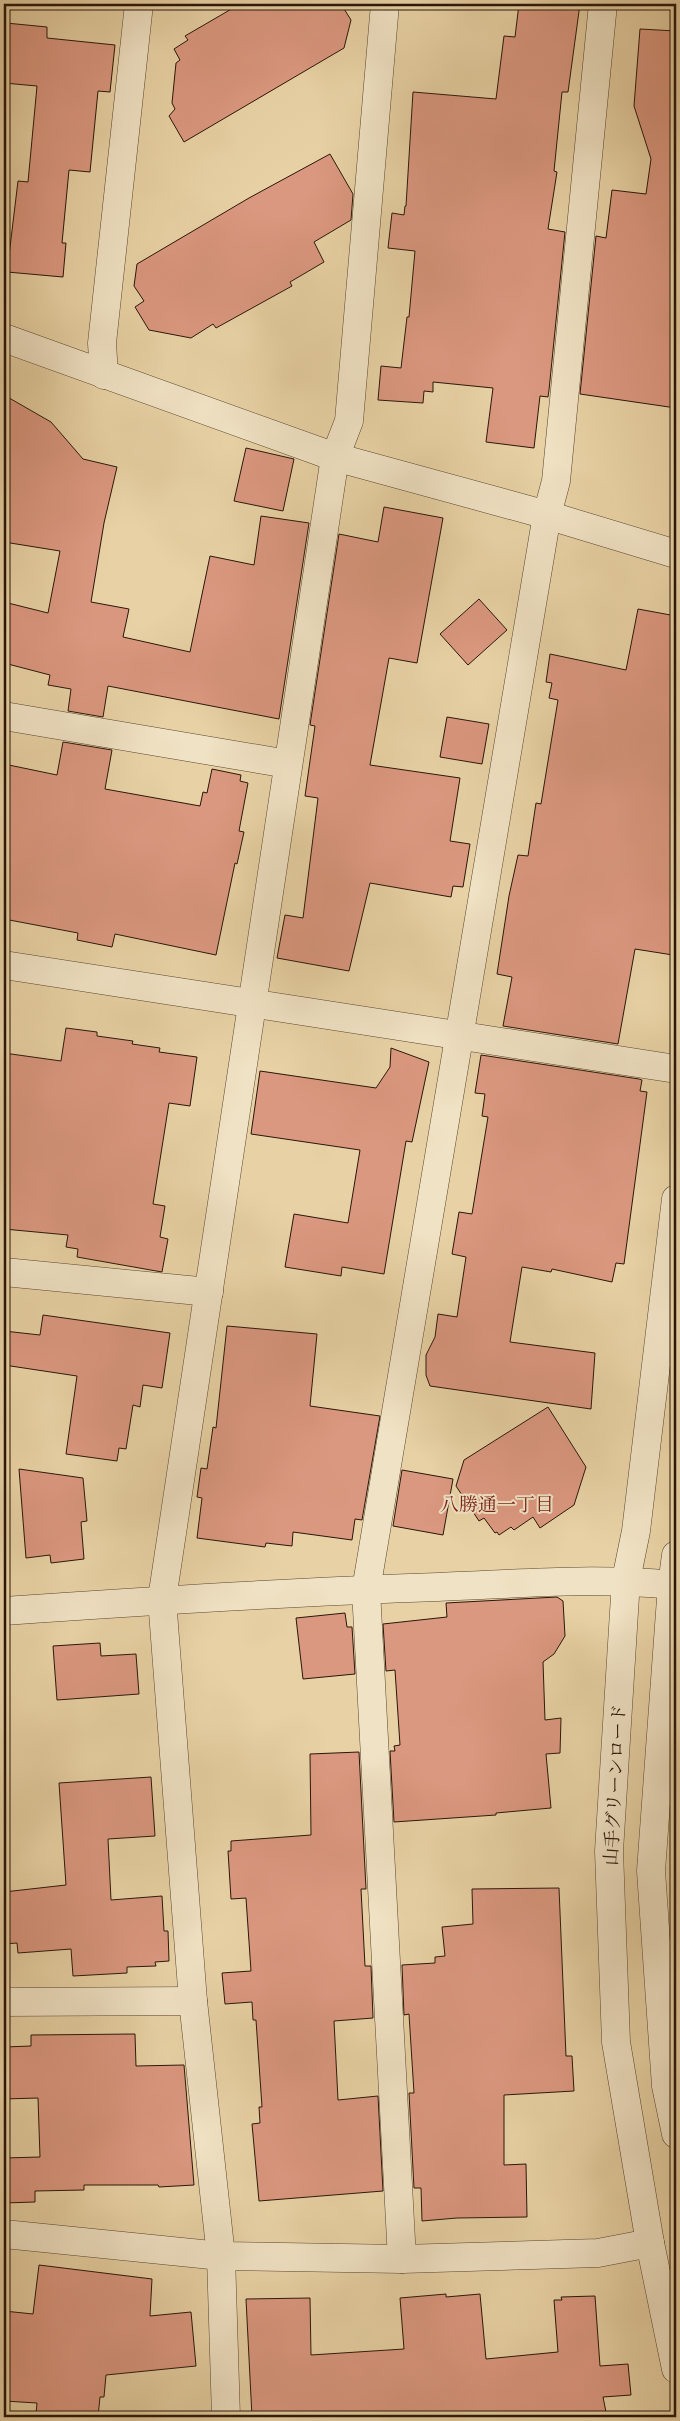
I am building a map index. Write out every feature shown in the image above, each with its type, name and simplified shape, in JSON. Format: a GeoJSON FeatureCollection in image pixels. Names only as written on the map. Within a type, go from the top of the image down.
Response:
{"type":"FeatureCollection","features":[{"type":"Feature","properties":{"kind":"street"},"geometry":{"type":"LineString","coordinates":[[104,375],[102,344],[139,4]]}},
{"type":"Feature","properties":{"kind":"street"},"geometry":{"type":"LineString","coordinates":[[226,2417],[221,2256],[192,2002],[162,1600],[335,457],[349,421],[385,4]]}},
{"type":"Feature","properties":{"kind":"street"},"geometry":{"type":"LineString","coordinates":[[402,2259],[366,1590],[547,515],[556,480],[603,4]]}},
{"type":"Feature","properties":{"kind":"street"},"geometry":{"type":"LineString","coordinates":[[4,338],[335,457],[547,515],[676,554]]}},
{"type":"Feature","properties":{"kind":"street"},"geometry":{"type":"LineString","coordinates":[[4,716],[288,764]]}},
{"type":"Feature","properties":{"kind":"street"},"geometry":{"type":"LineString","coordinates":[[4,965],[676,1069]]}},
{"type":"Feature","properties":{"kind":"street","name":"山手グリーンロード"},"geometry":{"type":"LineString","coordinates":[[676,1199],[636,1531],[626,1580],[609,1851],[615,2032],[650,2243],[676,2369]]}},
{"type":"Feature","properties":{"kind":"street"},"geometry":{"type":"LineString","coordinates":[[4,1272],[208,1292]]}},
{"type":"Feature","properties":{"kind":"street"},"geometry":{"type":"LineString","coordinates":[[676,1555],[672,1584],[651,1871],[666,2086],[676,2134]]}},
{"type":"Feature","properties":{"kind":"street"},"geometry":{"type":"LineString","coordinates":[[4,1611],[162,1600],[366,1590],[626,1580],[672,1584]]}},
{"type":"Feature","properties":{"kind":"street"},"geometry":{"type":"LineString","coordinates":[[4,2002],[192,2002]]}},
{"type":"Feature","properties":{"kind":"street"},"geometry":{"type":"LineString","coordinates":[[4,2234],[221,2256],[402,2259],[598,2253],[650,2243]]}},
{"type":"Feature","properties":{"kind":"building"},"geometry":{"type":"Polygon","coordinates":[[[240,4],[341,4],[351,20],[344,48],[184,142],[169,116],[175,109],[172,103],[176,63],[180,60],[174,49],[188,40],[185,36],[240,4]]]}},
{"type":"Feature","properties":{"kind":"building"},"geometry":{"type":"Polygon","coordinates":[[[519,4],[580,4],[568,92],[562,92],[554,171],[557,172],[548,229],[565,232],[549,390],[548,397],[540,396],[534,448],[486,442],[493,388],[433,382],[433,392],[424,391],[423,403],[378,400],[381,366],[401,368],[407,317],[409,317],[415,251],[388,248],[392,213],[404,215],[406,206],[413,92],[496,99],[504,36],[515,37],[519,4]]]}},
{"type":"Feature","properties":{"kind":"building"},"geometry":{"type":"Polygon","coordinates":[[[6,23],[47,27],[47,38],[115,45],[110,92],[98,91],[90,172],[69,170],[62,243],[66,243],[63,277],[7,272],[18,181],[28,182],[37,86],[4,83],[6,23]]]}},
{"type":"Feature","properties":{"kind":"building"},"geometry":{"type":"Polygon","coordinates":[[[640,29],[676,31],[676,408],[580,394],[596,236],[606,238],[612,190],[646,194],[651,159],[634,106],[640,29]]]}},
{"type":"Feature","properties":{"kind":"building"},"geometry":{"type":"Polygon","coordinates":[[[330,154],[353,194],[351,220],[314,242],[324,262],[290,282],[292,286],[216,328],[213,324],[191,338],[149,330],[135,307],[144,301],[134,286],[137,264],[249,198],[330,154]]]}},
{"type":"Feature","properties":{"kind":"building"},"geometry":{"type":"Polygon","coordinates":[[[4,395],[51,422],[83,459],[117,467],[104,523],[91,602],[129,609],[123,637],[190,652],[210,556],[254,565],[261,516],[309,523],[279,719],[108,686],[103,717],[68,711],[71,689],[48,685],[50,675],[4,663],[4,602],[48,613],[60,551],[4,542],[4,395]]]}},
{"type":"Feature","properties":{"kind":"building"},"geometry":{"type":"Polygon","coordinates":[[[246,448],[294,459],[283,511],[234,501],[246,448]]]}},
{"type":"Feature","properties":{"kind":"building"},"geometry":{"type":"Polygon","coordinates":[[[384,507],[443,518],[417,663],[389,658],[370,765],[460,778],[450,841],[470,844],[463,887],[453,886],[451,897],[370,883],[349,971],[277,958],[285,915],[303,918],[318,798],[305,796],[315,726],[310,725],[339,534],[378,542],[384,507]]]}},
{"type":"Feature","properties":{"kind":"building"},"geometry":{"type":"Polygon","coordinates":[[[479,599],[507,630],[468,665],[440,634],[479,599]]]}},
{"type":"Feature","properties":{"kind":"building"},"geometry":{"type":"Polygon","coordinates":[[[638,609],[676,616],[676,938],[673,955],[635,949],[618,1044],[503,1026],[512,977],[497,974],[509,896],[518,855],[528,856],[536,803],[541,804],[558,700],[549,698],[552,683],[546,682],[550,654],[626,670],[638,609]]]}},
{"type":"Feature","properties":{"kind":"building"},"geometry":{"type":"Polygon","coordinates":[[[447,717],[489,724],[482,764],[440,757],[447,717]]]}},
{"type":"Feature","properties":{"kind":"building"},"geometry":{"type":"Polygon","coordinates":[[[63,742],[112,750],[105,789],[200,806],[203,792],[207,793],[212,769],[241,775],[240,781],[248,783],[239,831],[244,832],[237,864],[235,863],[216,955],[115,934],[112,947],[77,940],[78,933],[4,919],[4,764],[57,775],[63,742]]]}},
{"type":"Feature","properties":{"kind":"building"},"geometry":{"type":"Polygon","coordinates":[[[66,1028],[97,1032],[97,1036],[133,1041],[132,1044],[160,1048],[159,1052],[197,1057],[190,1106],[169,1103],[153,1204],[165,1206],[160,1237],[168,1239],[162,1272],[77,1257],[78,1249],[66,1247],[68,1235],[4,1229],[4,1053],[61,1061],[66,1028]]]}},
{"type":"Feature","properties":{"kind":"building"},"geometry":{"type":"Polygon","coordinates":[[[391,1048],[429,1062],[412,1142],[406,1141],[384,1274],[342,1267],[341,1276],[285,1267],[294,1214],[348,1223],[360,1150],[251,1134],[260,1071],[376,1088],[390,1067],[391,1048]]]}},
{"type":"Feature","properties":{"kind":"building"},"geometry":{"type":"Polygon","coordinates":[[[481,1055],[639,1079],[642,1080],[640,1091],[647,1092],[624,1264],[616,1263],[612,1282],[552,1269],[551,1272],[522,1267],[510,1342],[595,1353],[591,1409],[430,1386],[426,1375],[426,1355],[435,1337],[438,1314],[457,1317],[466,1257],[452,1254],[459,1212],[472,1214],[488,1117],[482,1116],[485,1094],[475,1093],[481,1055]]]}},
{"type":"Feature","properties":{"kind":"building"},"geometry":{"type":"Polygon","coordinates":[[[43,1315],[170,1333],[162,1388],[143,1385],[140,1407],[133,1405],[126,1449],[119,1448],[117,1461],[66,1454],[77,1376],[4,1365],[4,1331],[40,1335],[43,1315]]]}},
{"type":"Feature","properties":{"kind":"building"},"geometry":{"type":"Polygon","coordinates":[[[227,1326],[317,1334],[310,1406],[380,1416],[362,1520],[355,1519],[352,1540],[293,1532],[292,1546],[266,1543],[265,1547],[197,1538],[202,1498],[197,1497],[201,1468],[207,1469],[213,1427],[216,1428],[227,1326]]]}},
{"type":"Feature","properties":{"kind":"building"},"geometry":{"type":"Polygon","coordinates":[[[548,1407],[586,1467],[574,1505],[540,1528],[533,1517],[514,1530],[511,1527],[499,1535],[497,1532],[495,1533],[484,1518],[479,1521],[456,1486],[464,1460],[548,1407]]]}},
{"type":"Feature","properties":{"kind":"building"},"geometry":{"type":"Polygon","coordinates":[[[19,1469],[83,1478],[87,1521],[81,1522],[84,1559],[51,1563],[50,1555],[26,1558],[19,1469]]]}},
{"type":"Feature","properties":{"kind":"building"},"geometry":{"type":"Polygon","coordinates":[[[402,1470],[453,1479],[443,1535],[393,1526],[402,1470]]]}},
{"type":"Feature","properties":{"kind":"building"},"geometry":{"type":"Polygon","coordinates":[[[557,1597],[563,1601],[565,1636],[554,1654],[543,1662],[545,1720],[561,1718],[560,1753],[546,1754],[551,1808],[496,1813],[496,1815],[394,1822],[390,1751],[395,1751],[394,1746],[400,1745],[395,1670],[386,1671],[383,1624],[447,1617],[446,1603],[557,1597]]]}},
{"type":"Feature","properties":{"kind":"building"},"geometry":{"type":"Polygon","coordinates":[[[345,1613],[347,1627],[352,1627],[355,1674],[303,1679],[296,1618],[345,1613]]]}},
{"type":"Feature","properties":{"kind":"building"},"geometry":{"type":"Polygon","coordinates":[[[100,1643],[101,1656],[136,1654],[139,1694],[57,1700],[53,1646],[100,1643]]]}},
{"type":"Feature","properties":{"kind":"building"},"geometry":{"type":"Polygon","coordinates":[[[359,1752],[366,1889],[361,1889],[365,1966],[371,1966],[373,2018],[334,2021],[338,2100],[378,2096],[383,2191],[259,2201],[252,2124],[260,2123],[259,2107],[262,2107],[256,2020],[253,2020],[252,2002],[225,2004],[222,1973],[251,1971],[246,1898],[231,1899],[228,1851],[231,1851],[231,1841],[311,1835],[310,1754],[359,1752]]]}},
{"type":"Feature","properties":{"kind":"building"},"geometry":{"type":"Polygon","coordinates":[[[151,1777],[155,1836],[108,1839],[111,1900],[162,1896],[164,1931],[168,1931],[169,1961],[155,1962],[156,1966],[127,1967],[127,1973],[73,1976],[71,1949],[18,1953],[17,1943],[4,1944],[4,1892],[66,1885],[59,1783],[151,1777]]]}},
{"type":"Feature","properties":{"kind":"building"},"geometry":{"type":"Polygon","coordinates":[[[559,1888],[566,2056],[572,2056],[574,2091],[504,2095],[504,2165],[526,2164],[527,2217],[457,2218],[422,2221],[421,2188],[414,2188],[409,2093],[414,2093],[409,2014],[404,2015],[402,1965],[435,1963],[435,1957],[445,1956],[442,1927],[473,1924],[472,1889],[559,1888]]]}},
{"type":"Feature","properties":{"kind":"building"},"geometry":{"type":"Polygon","coordinates":[[[135,2034],[136,2066],[184,2065],[194,2185],[159,2187],[158,2185],[84,2185],[84,2190],[35,2191],[35,2202],[4,2203],[4,2158],[40,2157],[38,2098],[4,2099],[4,2047],[31,2046],[31,2035],[135,2034]]]}},
{"type":"Feature","properties":{"kind":"building"},"geometry":{"type":"Polygon","coordinates":[[[39,2265],[152,2279],[150,2316],[191,2312],[196,2366],[106,2375],[104,2397],[100,2397],[98,2417],[36,2414],[37,2403],[4,2401],[4,2311],[33,2314],[39,2265]]]}},
{"type":"Feature","properties":{"kind":"building"},"geometry":{"type":"Polygon","coordinates":[[[446,2294],[446,2297],[480,2294],[486,2359],[558,2352],[554,2300],[562,2300],[561,2297],[595,2296],[600,2366],[628,2364],[631,2395],[603,2397],[607,2417],[468,2417],[467,2413],[406,2417],[252,2417],[246,2299],[310,2298],[311,2355],[404,2349],[400,2298],[446,2294]]]}},
{"type":"Feature","properties":{"kind":"district","name":"八勝通一丁目"},"geometry":{"type":"Point","coordinates":[497,1504]}}]}
